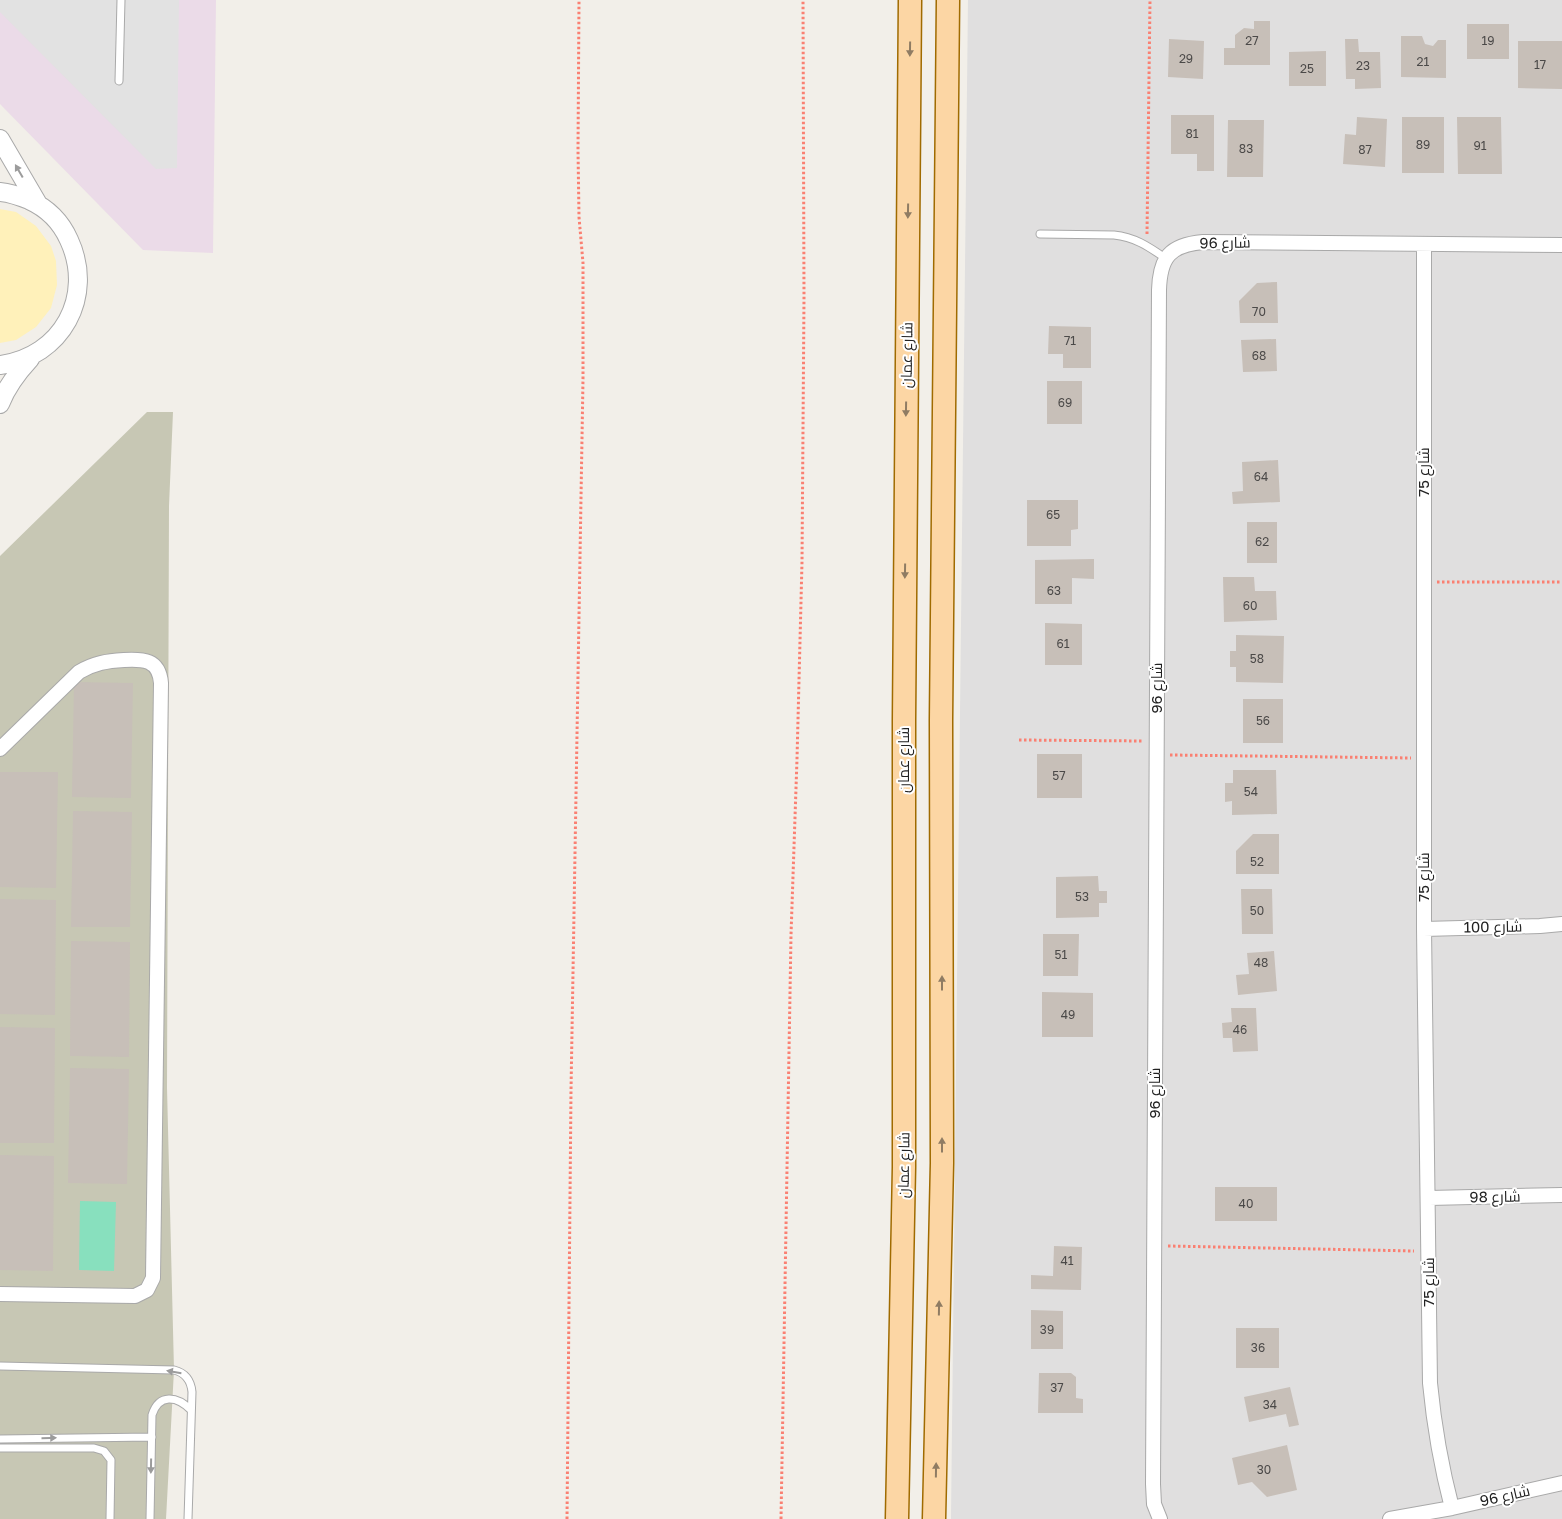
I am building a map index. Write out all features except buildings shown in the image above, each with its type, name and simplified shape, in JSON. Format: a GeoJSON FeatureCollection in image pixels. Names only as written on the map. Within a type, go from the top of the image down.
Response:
{"type":"FeatureCollection","features":[{"type":"Feature","properties":{"kind":"main road","name":"شارع عمان"},"geometry":{"type":"LineString","coordinates":[[896,1519],[904,1167],[904,720],[910,0]]}},
{"type":"Feature","properties":{"kind":"main road"},"geometry":{"type":"LineString","coordinates":[[934,1519],[942,1163],[942,720],[948,0]]}},
{"type":"Feature","properties":{"kind":"street"},"geometry":{"type":"LineString","coordinates":[[0,139],[38,204]]}},
{"type":"Feature","properties":{"kind":"street"},"geometry":{"type":"LineString","coordinates":[[0,192],[11,193],[38,204],[53,216],[66,232],[75,253],[79,275],[77,297],[69,318],[54,340],[33,356],[18,372],[6,389],[0,404]]}},
{"type":"Feature","properties":{"kind":"street","name":"شارع 96"},"geometry":{"type":"LineString","coordinates":[[1160,1519],[1154,1504],[1153,1484],[1159,290],[1161,268],[1165,258],[1173,251],[1183,246],[1203,242],[1562,245]]}},
{"type":"Feature","properties":{"kind":"street","name":"شارع 75"},"geometry":{"type":"LineString","coordinates":[[1424,244],[1424,929],[1430,1382],[1434,1425],[1441,1466],[1452,1508]]}},
{"type":"Feature","properties":{"kind":"street"},"geometry":{"type":"LineString","coordinates":[[0,365],[33,356]]}},
{"type":"Feature","properties":{"kind":"street"},"geometry":{"type":"LineString","coordinates":[[0,749],[79,672],[92,665],[106,661],[141,659],[151,663],[159,671],[161,683],[153,1278],[147,1290],[135,1296],[0,1294]]}},
{"type":"Feature","properties":{"kind":"street","name":"شارع 100"},"geometry":{"type":"LineString","coordinates":[[1424,929],[1562,924]]}},
{"type":"Feature","properties":{"kind":"street","name":"شارع 98"},"geometry":{"type":"LineString","coordinates":[[1428,1198],[1562,1195]]}},
{"type":"Feature","properties":{"kind":"street","name":"شارع 96"},"geometry":{"type":"LineString","coordinates":[[1390,1519],[1452,1508],[1562,1483]]}},
{"type":"Feature","properties":{"kind":"lane"},"geometry":{"type":"LineString","coordinates":[[119,81],[121,0]]}},
{"type":"Feature","properties":{"kind":"lane"},"geometry":{"type":"LineString","coordinates":[[1040,234],[1114,235],[1137,240],[1165,258]]}},
{"type":"Feature","properties":{"kind":"lane"},"geometry":{"type":"LineString","coordinates":[[0,1366],[174,1370],[185,1375],[191,1385],[188,1519]]}},
{"type":"Feature","properties":{"kind":"lane"},"geometry":{"type":"LineString","coordinates":[[150,1519],[152,1415],[154,1408],[159,1402],[173,1399],[180,1401],[191,1410]]}},
{"type":"Feature","properties":{"kind":"lane"},"geometry":{"type":"LineString","coordinates":[[0,1439],[152,1437]]}},
{"type":"Feature","properties":{"kind":"lane"},"geometry":{"type":"LineString","coordinates":[[0,1448],[100,1449],[111,1460],[110,1519]]}},
{"type":"Feature","properties":{"kind":"path"},"geometry":{"type":"LineString","coordinates":[[567,1519],[571,1081],[583,359],[583,263],[579,217],[578,150],[579,0]]}},
{"type":"Feature","properties":{"kind":"path"},"geometry":{"type":"LineString","coordinates":[[781,1519],[790,934],[802,562],[804,297],[803,0]]}},
{"type":"Feature","properties":{"kind":"path"},"geometry":{"type":"LineString","coordinates":[[1147,246],[1150,0]]}},
{"type":"Feature","properties":{"kind":"path"},"geometry":{"type":"LineString","coordinates":[[1424,582],[1562,582]]}},
{"type":"Feature","properties":{"kind":"path"},"geometry":{"type":"LineString","coordinates":[[1020,740],[1157,748],[1424,758]]}},
{"type":"Feature","properties":{"kind":"path"},"geometry":{"type":"LineString","coordinates":[[1154,1246],[1429,1251]]}},
{"type":"Feature","properties":{"kind":"shaded area"},"geometry":{"type":"Polygon","coordinates":[[[0,0],[216,0],[213,253],[143,250],[0,104],[0,0]]]}},
{"type":"Feature","properties":{"kind":"shaded area"},"geometry":{"type":"Polygon","coordinates":[[[0,0],[179,0],[177,168],[156,169],[0,12],[0,0]]]}},
{"type":"Feature","properties":{"kind":"shaded area"},"geometry":{"type":"Polygon","coordinates":[[[968,0],[1562,0],[1562,1519],[951,1519],[968,0]]]}},
{"type":"Feature","properties":{"kind":"shaded area"},"geometry":{"type":"Polygon","coordinates":[[[147,412],[173,412],[169,506],[167,1088],[174,1370],[166,1519],[0,1519],[0,556],[147,412]]]}},
{"type":"Feature","properties":{"kind":"sand"},"geometry":{"type":"Polygon","coordinates":[[[0,209],[16,212],[36,226],[51,246],[56,261],[57,285],[51,308],[36,327],[16,340],[0,343],[0,209]]]}},
{"type":"Feature","properties":{"kind":"green space"},"geometry":{"type":"Polygon","coordinates":[[[80,1201],[116,1202],[114,1271],[79,1270],[80,1201]]]}}]}
